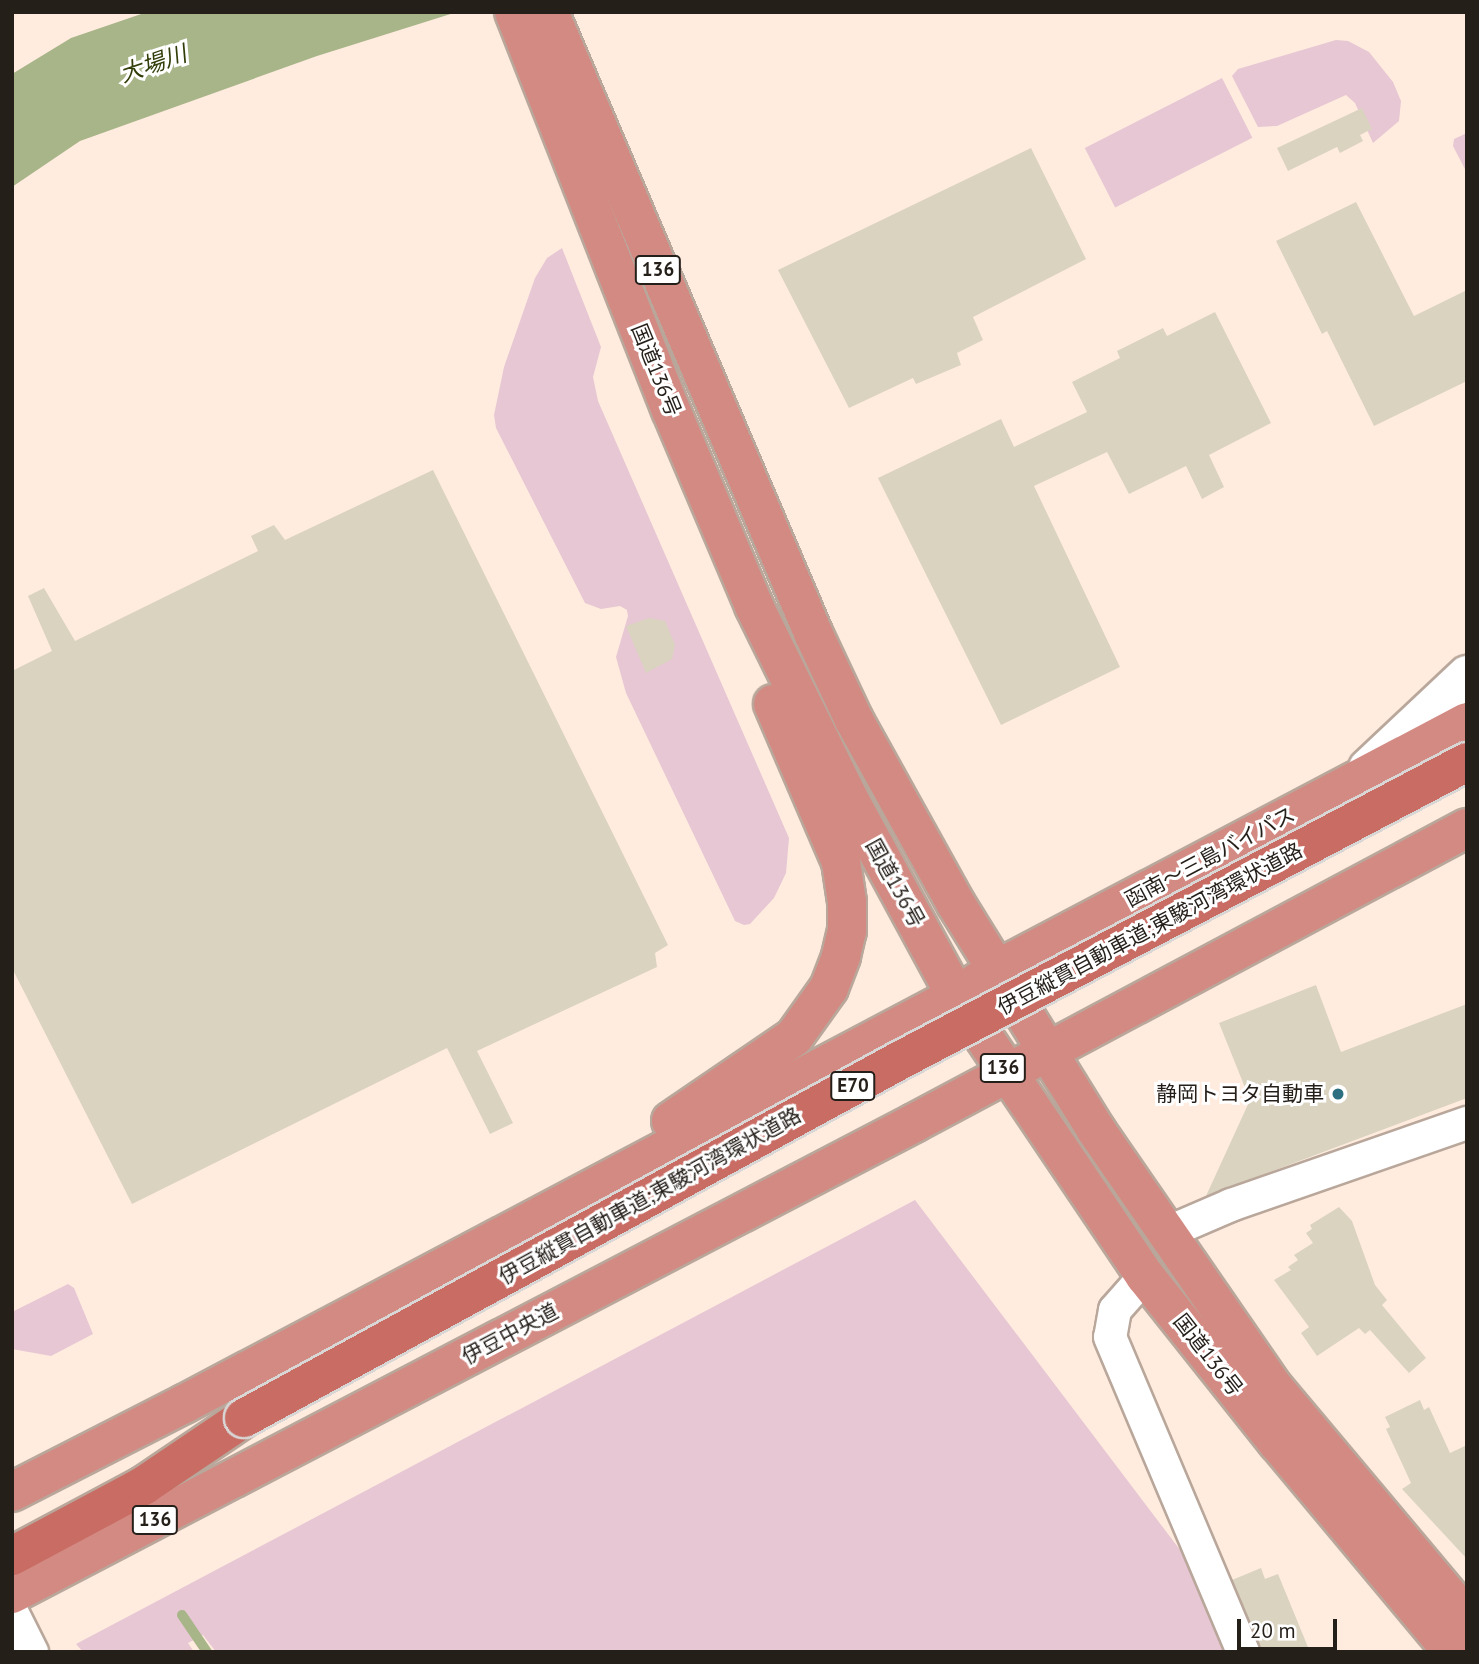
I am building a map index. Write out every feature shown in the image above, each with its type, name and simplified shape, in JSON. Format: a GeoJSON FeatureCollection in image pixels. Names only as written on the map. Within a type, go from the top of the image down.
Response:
{"type":"FeatureCollection","features":[{"type":"Feature","properties":{"kind":"highway","name":"国道136号"},"geometry":{"type":"LineString","coordinates":[[514,12],[557,75],[589,152],[711,395],[814,635],[854,720],[996,971],[1096,1130],[1275,1389],[1467,1618]]}},
{"type":"Feature","properties":{"kind":"highway","name":"国道136号"},"geometry":{"type":"LineString","coordinates":[[549,12],[557,75]]}},
{"type":"Feature","properties":{"kind":"highway","name":"国道136号"},"geometry":{"type":"LineString","coordinates":[[589,152],[671,410],[754,606],[848,797],[956,996],[1144,1276],[1278,1443],[1453,1652]]}},
{"type":"Feature","properties":{"kind":"highway"},"geometry":{"type":"LineString","coordinates":[[403,1288],[481,1226],[653,1133],[763,1060],[794,1037],[829,988],[847,931],[847,902],[841,862],[765,684],[754,606]]}},
{"type":"Feature","properties":{"kind":"highway","name":"函南～三島バイパス"},"geometry":{"type":"LineString","coordinates":[[956,996],[996,971],[1467,722]]}},
{"type":"Feature","properties":{"kind":"highway","name":"伊豆縦貫自動車道;東駿河湾環状道路"},"geometry":{"type":"LineString","coordinates":[[244,1418],[883,1069],[1467,762]]}},
{"type":"Feature","properties":{"kind":"highway","name":"136"},"geometry":{"type":"LineString","coordinates":[[1007,1074],[1467,828]]}},
{"type":"Feature","properties":{"kind":"highway"},"geometry":{"type":"LineString","coordinates":[[12,1492],[956,996]]}},
{"type":"Feature","properties":{"kind":"highway","name":"伊豆中央道"},"geometry":{"type":"LineString","coordinates":[[12,1594],[1007,1074]]}},
{"type":"Feature","properties":{"kind":"highway"},"geometry":{"type":"LineString","coordinates":[[12,1527],[131,1464],[244,1418]]}},
{"type":"Feature","properties":{"kind":"highway"},"geometry":{"type":"LineString","coordinates":[[12,1556],[143,1486],[244,1418]]}},
{"type":"Feature","properties":{"kind":"street"},"geometry":{"type":"LineString","coordinates":[[1353,782],[1467,675]]}},
{"type":"Feature","properties":{"kind":"street"},"geometry":{"type":"LineString","coordinates":[[1166,1233],[1231,1205],[1467,1124]]}},
{"type":"Feature","properties":{"kind":"street"},"geometry":{"type":"LineString","coordinates":[[1144,1276],[1115,1310],[1110,1337],[1243,1652]]}},
{"type":"Feature","properties":{"kind":"street"},"geometry":{"type":"LineString","coordinates":[[12,1612],[32,1652]]}},
{"type":"Feature","properties":{"kind":"shaded area"},"geometry":{"type":"Polygon","coordinates":[[[1336,40],[1348,41],[1369,52],[1393,82],[1401,101],[1399,121],[1373,143],[1355,103],[1346,95],[1277,126],[1258,127],[1232,76],[1238,69],[1336,40]]]}},
{"type":"Feature","properties":{"kind":"shaded area"},"geometry":{"type":"Polygon","coordinates":[[[1222,78],[1252,138],[1115,208],[1085,148],[1222,78]]]}},
{"type":"Feature","properties":{"kind":"shaded area"},"geometry":{"type":"Polygon","coordinates":[[[1467,133],[1467,173],[1453,146],[1454,139],[1467,133]]]}},
{"type":"Feature","properties":{"kind":"shaded area"},"geometry":{"type":"Polygon","coordinates":[[[562,248],[601,347],[593,377],[598,401],[789,838],[786,873],[774,898],[750,924],[744,925],[735,921],[626,693],[616,657],[628,616],[627,610],[620,606],[601,609],[585,603],[496,428],[494,415],[504,367],[535,278],[547,258],[562,248]]]}},
{"type":"Feature","properties":{"kind":"shaded area"},"geometry":{"type":"Polygon","coordinates":[[[915,1200],[1196,1571],[1230,1652],[216,1652],[203,1635],[188,1643],[194,1652],[83,1652],[76,1644],[915,1200]]]}},
{"type":"Feature","properties":{"kind":"shaded area"},"geometry":{"type":"Polygon","coordinates":[[[68,1284],[74,1288],[93,1334],[51,1356],[12,1349],[12,1312],[68,1284]]]}},
{"type":"Feature","properties":{"kind":"water","name":"大場川"},"geometry":{"type":"Polygon","coordinates":[[[147,12],[457,12],[317,56],[80,141],[12,187],[12,74],[71,38],[147,12]]]}},
{"type":"Feature","properties":{"kind":"building"},"geometry":{"type":"Polygon","coordinates":[[[1362,108],[1372,129],[1360,135],[1363,141],[1340,153],[1337,147],[1288,171],[1277,148],[1362,108]]]}},
{"type":"Feature","properties":{"kind":"building"},"geometry":{"type":"Polygon","coordinates":[[[1031,148],[1086,259],[973,317],[983,340],[957,353],[961,365],[916,384],[913,378],[849,408],[778,270],[1031,148]]]}},
{"type":"Feature","properties":{"kind":"building"},"geometry":{"type":"Polygon","coordinates":[[[1356,202],[1414,316],[1467,290],[1467,381],[1374,426],[1327,331],[1322,334],[1276,241],[1356,202]]]}},
{"type":"Feature","properties":{"kind":"building"},"geometry":{"type":"Polygon","coordinates":[[[1215,312],[1271,423],[1209,455],[1224,487],[1202,499],[1186,466],[1129,494],[1107,452],[1034,486],[1120,667],[1001,725],[878,478],[1001,419],[1014,447],[1087,412],[1072,382],[1120,358],[1117,351],[1163,328],[1167,336],[1215,312]]]}},
{"type":"Feature","properties":{"kind":"building"},"geometry":{"type":"Polygon","coordinates":[[[433,470],[668,945],[655,953],[657,967],[477,1051],[513,1123],[490,1134],[447,1048],[132,1204],[12,968],[12,671],[52,651],[28,596],[44,588],[75,641],[258,551],[251,536],[274,525],[285,540],[433,470]]]}},
{"type":"Feature","properties":{"kind":"building"},"geometry":{"type":"Polygon","coordinates":[[[649,618],[665,621],[675,645],[672,659],[646,673],[626,626],[649,618]]]}},
{"type":"Feature","properties":{"kind":"building"},"geometry":{"type":"Polygon","coordinates":[[[1316,985],[1341,1052],[1467,1004],[1467,1098],[1206,1196],[1250,1100],[1219,1023],[1316,985]]]}},
{"type":"Feature","properties":{"kind":"building"},"geometry":{"type":"Polygon","coordinates":[[[1339,1207],[1352,1221],[1375,1285],[1387,1300],[1382,1305],[1426,1358],[1409,1373],[1370,1330],[1365,1334],[1359,1328],[1317,1356],[1301,1333],[1309,1327],[1274,1280],[1291,1270],[1288,1267],[1298,1260],[1294,1255],[1313,1243],[1306,1233],[1312,1229],[1310,1225],[1339,1207]]]}},
{"type":"Feature","properties":{"kind":"building"},"geometry":{"type":"Polygon","coordinates":[[[1420,1400],[1424,1410],[1429,1407],[1450,1453],[1467,1445],[1467,1559],[1402,1489],[1411,1483],[1386,1429],[1390,1427],[1385,1417],[1420,1400]]]}},
{"type":"Feature","properties":{"kind":"building"},"geometry":{"type":"Polygon","coordinates":[[[1261,1568],[1265,1579],[1278,1574],[1310,1652],[1261,1652],[1232,1580],[1261,1568]]]}},
{"type":"Feature","properties":{"kind":"waterway"},"geometry":{"type":"LineString","coordinates":[[182,1615],[207,1652]]}},
{"type":"Feature","properties":{"kind":"place","name":"静岡トヨタ自動車"},"geometry":{"type":"Point","coordinates":[1338,1094]}}]}
